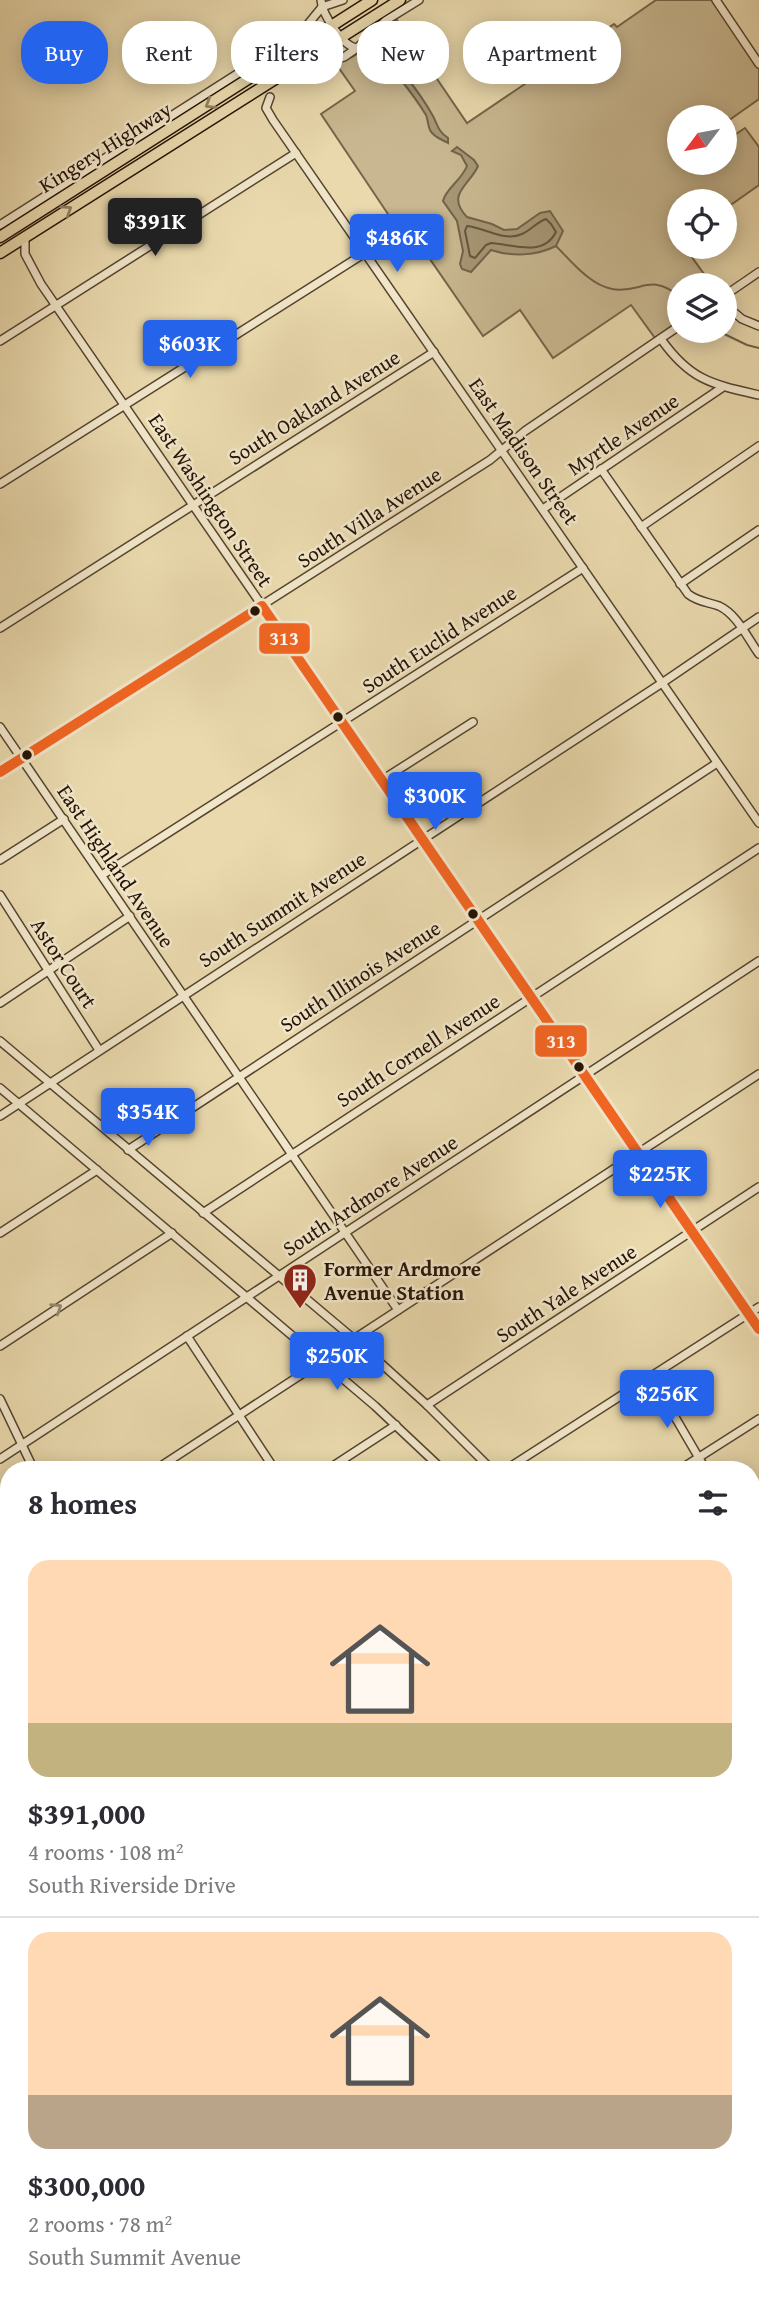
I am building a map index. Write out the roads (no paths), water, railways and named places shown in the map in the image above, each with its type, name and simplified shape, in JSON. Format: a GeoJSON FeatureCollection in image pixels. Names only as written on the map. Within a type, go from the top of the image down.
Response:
{"type":"FeatureCollection","features":[{"type":"Feature","properties":{"kind":"highway","name":"Kingery Highway"},"geometry":{"type":"LineString","coordinates":[[339,21],[372,0]]}},
{"type":"Feature","properties":{"kind":"highway","name":"Kingery Highway"},"geometry":{"type":"LineString","coordinates":[[343,34],[400,0]]}},
{"type":"Feature","properties":{"kind":"highway","name":"Kingery Highway"},"geometry":{"type":"LineString","coordinates":[[0,237],[240,84]]}},
{"type":"Feature","properties":{"kind":"highway","name":"Kingery Highway"},"geometry":{"type":"LineString","coordinates":[[0,253],[265,84]]}},
{"type":"Feature","properties":{"kind":"street"},"geometry":{"type":"LineString","coordinates":[[314,0],[322,4],[331,21]]}},
{"type":"Feature","properties":{"kind":"street"},"geometry":{"type":"LineString","coordinates":[[0,214],[2,223],[300,34],[322,4],[343,0]]}},
{"type":"Feature","properties":{"kind":"street"},"geometry":{"type":"LineString","coordinates":[[385,21],[419,0]]}},
{"type":"Feature","properties":{"kind":"street"},"geometry":{"type":"LineString","coordinates":[[716,0],[759,64]]}},
{"type":"Feature","properties":{"kind":"street","name":"East Madison Street"},"geometry":{"type":"LineString","coordinates":[[270,97],[266,104],[268,112],[759,823]]}},
{"type":"Feature","properties":{"kind":"street"},"geometry":{"type":"LineString","coordinates":[[0,341],[296,153]]}},
{"type":"Feature","properties":{"kind":"street"},"geometry":{"type":"LineString","coordinates":[[10,247],[25,254],[26,237]]}},
{"type":"Feature","properties":{"kind":"street"},"geometry":{"type":"LineString","coordinates":[[0,484],[365,253]]}},
{"type":"Feature","properties":{"kind":"street","name":"East Washington Street"},"geometry":{"type":"LineString","coordinates":[[25,254],[41,284],[759,1329]]}},
{"type":"Feature","properties":{"kind":"street"},"geometry":{"type":"LineString","coordinates":[[737,287],[759,272]]}},
{"type":"Feature","properties":{"kind":"street"},"geometry":{"type":"LineString","coordinates":[[737,316],[759,326]]}},
{"type":"Feature","properties":{"kind":"street","name":"South Villa Avenue"},"geometry":{"type":"LineString","coordinates":[[0,772],[490,460],[525,432],[667,335]]}},
{"type":"Feature","properties":{"kind":"street"},"geometry":{"type":"LineString","coordinates":[[661,339],[685,368],[706,381],[759,396]]}},
{"type":"Feature","properties":{"kind":"street","name":"South Oakland Avenue"},"geometry":{"type":"LineString","coordinates":[[0,628],[434,352]]}},
{"type":"Feature","properties":{"kind":"street","name":"Myrtle Avenue"},"geometry":{"type":"LineString","coordinates":[[543,509],[723,387]]}},
{"type":"Feature","properties":{"kind":"street"},"geometry":{"type":"LineString","coordinates":[[641,527],[759,446]]}},
{"type":"Feature","properties":{"kind":"street"},"geometry":{"type":"LineString","coordinates":[[601,469],[688,594],[727,612],[759,654]]}},
{"type":"Feature","properties":{"kind":"street"},"geometry":{"type":"LineString","coordinates":[[680,584],[759,530]]}},
{"type":"Feature","properties":{"kind":"street","name":"South Euclid Avenue"},"geometry":{"type":"LineString","coordinates":[[102,875],[583,568]]}},
{"type":"Feature","properties":{"kind":"street","name":"South Summit Avenue"},"geometry":{"type":"LineString","coordinates":[[0,1116],[663,683],[759,617]]}},
{"type":"Feature","properties":{"kind":"street"},"geometry":{"type":"LineString","coordinates":[[382,780],[473,722]]}},
{"type":"Feature","properties":{"kind":"street","name":"East Highland Avenue"},"geometry":{"type":"LineString","coordinates":[[0,727],[398,1310]]}},
{"type":"Feature","properties":{"kind":"street","name":"South Illinois Avenue"},"geometry":{"type":"LineString","coordinates":[[128,1150],[717,762]]}},
{"type":"Feature","properties":{"kind":"street"},"geometry":{"type":"LineString","coordinates":[[0,860],[64,819]]}},
{"type":"Feature","properties":{"kind":"street","name":"South Cornell Avenue"},"geometry":{"type":"LineString","coordinates":[[203,1213],[759,848]]}},
{"type":"Feature","properties":{"kind":"street","name":"Astor Court"},"geometry":{"type":"LineString","coordinates":[[0,895],[99,1050]]}},
{"type":"Feature","properties":{"kind":"street"},"geometry":{"type":"LineString","coordinates":[[0,1003],[130,916]]}},
{"type":"Feature","properties":{"kind":"street","name":"South Ardmore Avenue"},"geometry":{"type":"LineString","coordinates":[[0,1459],[759,961]]}},
{"type":"Feature","properties":{"kind":"street"},"geometry":{"type":"LineString","coordinates":[[0,1041],[354,1339],[427,1405],[483,1461]]}},
{"type":"Feature","properties":{"kind":"street"},"geometry":{"type":"LineString","coordinates":[[354,1339],[759,1074]]}},
{"type":"Feature","properties":{"kind":"street"},"geometry":{"type":"LineString","coordinates":[[0,1088],[396,1425],[434,1461]]}},
{"type":"Feature","properties":{"kind":"street"},"geometry":{"type":"LineString","coordinates":[[0,1233],[97,1170]]}},
{"type":"Feature","properties":{"kind":"street","name":"South Yale Avenue"},"geometry":{"type":"LineString","coordinates":[[427,1405],[759,1187]]}},
{"type":"Feature","properties":{"kind":"street"},"geometry":{"type":"LineString","coordinates":[[0,1346],[172,1233]]}},
{"type":"Feature","properties":{"kind":"street"},"geometry":{"type":"LineString","coordinates":[[519,1461],[759,1307]]}},
{"type":"Feature","properties":{"kind":"street"},"geometry":{"type":"LineString","coordinates":[[187,1336],[269,1461]]}},
{"type":"Feature","properties":{"kind":"street"},"geometry":{"type":"LineString","coordinates":[[169,1461],[321,1361]]}},
{"type":"Feature","properties":{"kind":"street"},"geometry":{"type":"LineString","coordinates":[[651,1376],[701,1461]]}},
{"type":"Feature","properties":{"kind":"street"},"geometry":{"type":"LineString","coordinates":[[0,1399],[30,1461]]}},
{"type":"Feature","properties":{"kind":"street"},"geometry":{"type":"LineString","coordinates":[[693,1461],[759,1419]]}},
{"type":"Feature","properties":{"kind":"street"},"geometry":{"type":"LineString","coordinates":[[341,1461],[396,1425]]}},
{"type":"Feature","properties":{"kind":"water"},"geometry":{"type":"Polygon","coordinates":[[[404,84],[412,84],[414,87],[440,131],[448,138],[448,143],[431,132],[426,115],[404,84]]]}},
{"type":"Feature","properties":{"kind":"water"},"geometry":{"type":"Polygon","coordinates":[[[457,147],[478,166],[459,196],[458,202],[467,217],[504,230],[517,229],[540,213],[550,211],[563,231],[556,246],[524,254],[491,250],[471,272],[462,269],[460,264],[463,251],[457,221],[443,201],[467,166],[461,155],[452,151],[457,147]]]}},
{"type":"Feature","properties":{"kind":"waterway"},"geometry":{"type":"LineString","coordinates":[[556,246],[581,272],[604,287],[622,290],[660,285],[667,288]]}},
{"type":"Feature","properties":{"kind":"waterway"},"geometry":{"type":"LineString","coordinates":[[737,340],[759,348]]}},
{"type":"Feature","properties":{"kind":"place","name":"Former Ardmore Avenue Station"},"geometry":{"type":"Point","coordinates":[300,1310]}}]}
